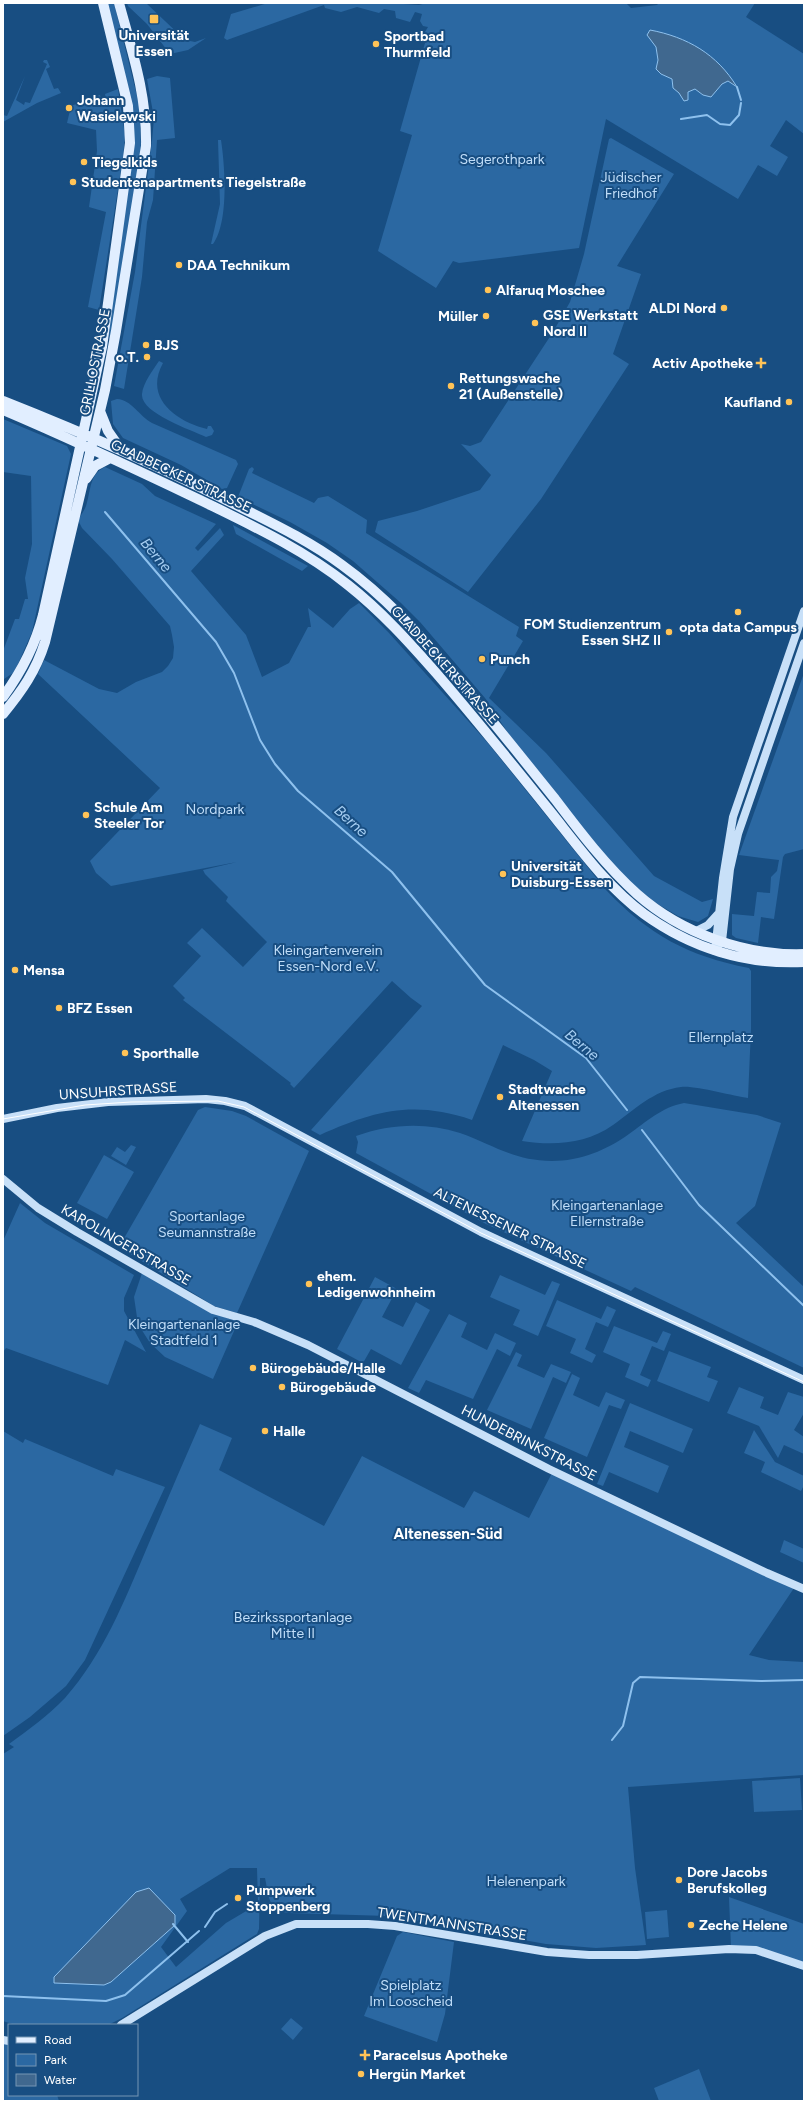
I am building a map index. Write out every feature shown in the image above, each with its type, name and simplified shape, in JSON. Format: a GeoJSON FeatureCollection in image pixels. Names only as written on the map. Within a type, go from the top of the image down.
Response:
{"type":"FeatureCollection","features":[{"type":"Feature","properties":{"kind":"main road","name":"GRILLOSTRASSE"},"geometry":{"type":"LineString","coordinates":[[3,697],[24,666],[37,636],[102,347],[130,143],[128,106],[103,3]]}},
{"type":"Feature","properties":{"kind":"main road","name":"GRILLOSTRASSE"},"geometry":{"type":"LineString","coordinates":[[3,714],[22,691],[39,661],[100,411],[116,331],[146,146],[145,107],[142,85],[119,3]]}},
{"type":"Feature","properties":{"kind":"main road","name":"GLADBECKER STRASSE"},"geometry":{"type":"LineString","coordinates":[[3,401],[82,439],[90,449],[276,538],[319,563],[347,584],[394,625],[410,643],[473,715],[582,852],[612,886],[633,906],[660,925],[678,935],[715,951],[743,959],[758,961],[804,962]]}},
{"type":"Feature","properties":{"kind":"main road","name":"GLADBECKER STRASSE"},"geometry":{"type":"LineString","coordinates":[[3,410],[82,439],[93,439],[122,450],[205,489],[297,536],[342,565],[364,582],[422,636],[483,709],[590,844],[622,879],[656,908],[696,931],[723,941],[773,953],[804,954]]}},
{"type":"Feature","properties":{"kind":"main road"},"geometry":{"type":"LineString","coordinates":[[100,411],[108,431],[122,450]]}},
{"type":"Feature","properties":{"kind":"main road"},"geometry":{"type":"LineString","coordinates":[[83,482],[95,466],[110,458]]}},
{"type":"Feature","properties":{"kind":"street"},"geometry":{"type":"LineString","coordinates":[[723,941],[719,913],[732,817],[804,610]]}},
{"type":"Feature","properties":{"kind":"street"},"geometry":{"type":"LineString","coordinates":[[715,951],[723,941],[730,869],[742,820],[804,643]]}},
{"type":"Feature","properties":{"kind":"street"},"geometry":{"type":"LineString","coordinates":[[784,666],[788,668],[792,678]]}},
{"type":"Feature","properties":{"kind":"street"},"geometry":{"type":"LineString","coordinates":[[732,817],[742,820]]}},
{"type":"Feature","properties":{"kind":"street"},"geometry":{"type":"LineString","coordinates":[[728,840],[733,832],[738,834]]}},
{"type":"Feature","properties":{"kind":"street"},"geometry":{"type":"LineString","coordinates":[[696,931],[708,925],[719,913]]}},
{"type":"Feature","properties":{"kind":"street","name":"UNSUHRSTRASSE"},"geometry":{"type":"LineString","coordinates":[[5,1117],[108,1102],[206,1099]]}},
{"type":"Feature","properties":{"kind":"street","name":"ALTENESSENER STRASSE"},"geometry":{"type":"LineString","coordinates":[[206,1099],[232,1102],[256,1111],[487,1234],[804,1380]]}},
{"type":"Feature","properties":{"kind":"street","name":"KAROLINGERSTRASSE"},"geometry":{"type":"LineString","coordinates":[[3,1179],[41,1210],[109,1251],[213,1310],[245,1318]]}},
{"type":"Feature","properties":{"kind":"street","name":"HUNDEBRINKSTRASSE"},"geometry":{"type":"LineString","coordinates":[[245,1318],[308,1346],[641,1514],[804,1589]]}},
{"type":"Feature","properties":{"kind":"street","name":"TWENTMANNSTRASSE"},"geometry":{"type":"LineString","coordinates":[[122,2024],[265,1936],[296,1924],[368,1924],[395,1926],[547,1952],[590,1956],[737,1949],[756,1950],[804,1966]]}},
{"type":"Feature","properties":{"kind":"green space"},"geometry":{"type":"Polygon","coordinates":[[[107,3],[114,3],[140,108],[141,155],[111,340],[109,339],[112,294],[133,155],[107,3]]]}},
{"type":"Feature","properties":{"kind":"green space"},"geometry":{"type":"Polygon","coordinates":[[[127,3],[146,3],[185,40],[195,42],[206,38],[188,50],[170,54],[147,24],[128,6],[127,3]]]}},
{"type":"Feature","properties":{"kind":"green space","name":"Segerothpark"},"geometry":{"type":"Polygon","coordinates":[[[268,3],[389,3],[419,5],[426,3],[626,3],[631,8],[657,5],[659,3],[755,3],[746,17],[804,54],[804,134],[786,120],[770,146],[788,157],[777,176],[758,165],[738,199],[606,119],[579,248],[459,263],[453,261],[436,288],[378,251],[412,135],[400,131],[427,36],[418,34],[419,30],[425,32],[428,27],[423,26],[420,21],[422,14],[415,12],[410,22],[396,18],[395,11],[384,9],[379,13],[357,7],[341,12],[325,8],[324,5],[227,40],[224,38],[231,14],[268,3]]]}},
{"type":"Feature","properties":{"kind":"green space"},"geometry":{"type":"Polygon","coordinates":[[[44,60],[47,60],[50,67],[46,69],[54,89],[58,88],[61,93],[37,103],[3,122],[3,115],[7,116],[25,76],[16,100],[24,105],[25,102],[30,103],[47,64],[43,62],[44,60]]]}},
{"type":"Feature","properties":{"kind":"green space"},"geometry":{"type":"Polygon","coordinates":[[[157,76],[170,78],[175,138],[157,140],[153,200],[147,222],[142,277],[124,389],[114,386],[135,272],[152,141],[154,118],[147,79],[157,76]]]}},
{"type":"Feature","properties":{"kind":"green space"},"geometry":{"type":"Polygon","coordinates":[[[118,89],[125,135],[123,157],[99,310],[88,307],[106,212],[89,207],[97,151],[96,130],[67,123],[71,106],[100,95],[102,102],[109,106],[110,104],[106,99],[105,94],[118,89]]]}},
{"type":"Feature","properties":{"kind":"green space","name":"Jüdischer Friedhof"},"geometry":{"type":"Polygon","coordinates":[[[611,138],[674,174],[617,266],[641,274],[613,354],[629,364],[541,499],[468,592],[375,532],[378,521],[417,511],[480,490],[491,475],[461,444],[470,446],[481,442],[553,332],[570,302],[584,254],[609,139],[611,138]]]}},
{"type":"Feature","properties":{"kind":"green space"},"geometry":{"type":"Polygon","coordinates":[[[218,140],[221,140],[224,164],[224,208],[218,234],[213,244],[211,244],[220,204],[218,140]]]}},
{"type":"Feature","properties":{"kind":"green space"},"geometry":{"type":"Polygon","coordinates":[[[159,361],[163,363],[158,376],[157,388],[160,398],[175,415],[185,421],[207,429],[208,426],[211,426],[214,431],[212,435],[206,437],[168,420],[149,408],[144,401],[142,394],[144,385],[159,361]]]}},
{"type":"Feature","properties":{"kind":"green space"},"geometry":{"type":"Polygon","coordinates":[[[117,399],[127,402],[152,423],[236,460],[238,464],[227,488],[222,489],[181,465],[123,438],[113,424],[111,401],[117,399]]]}},
{"type":"Feature","properties":{"kind":"green space"},"geometry":{"type":"Polygon","coordinates":[[[3,419],[67,446],[71,454],[32,632],[13,673],[4,679],[3,651],[15,619],[19,619],[25,599],[28,599],[25,578],[32,544],[31,476],[3,472],[3,419]]]}},
{"type":"Feature","properties":{"kind":"green space"},"geometry":{"type":"Polygon","coordinates":[[[105,467],[142,484],[155,496],[216,524],[195,548],[198,551],[220,528],[224,535],[191,571],[246,635],[262,677],[289,663],[308,627],[311,627],[308,608],[333,628],[350,609],[359,603],[389,633],[487,742],[606,890],[622,906],[654,931],[688,950],[727,963],[749,968],[751,971],[751,1029],[748,1098],[704,1089],[681,1087],[653,1096],[613,1125],[581,1140],[558,1143],[534,1143],[522,1141],[552,1071],[534,1060],[503,1045],[472,1120],[451,1114],[431,1111],[394,1111],[376,1114],[320,1135],[311,1130],[422,1006],[392,981],[294,1088],[290,1084],[291,1083],[183,1000],[185,998],[173,986],[201,956],[187,943],[202,928],[243,967],[267,942],[226,901],[228,897],[205,874],[203,870],[237,862],[111,886],[96,873],[90,861],[160,788],[38,674],[44,660],[99,689],[117,693],[136,682],[162,672],[173,658],[174,647],[170,626],[112,559],[82,528],[78,520],[86,506],[93,478],[105,467]]]}},
{"type":"Feature","properties":{"kind":"green space"},"geometry":{"type":"Polygon","coordinates":[[[252,467],[254,469],[252,473],[314,503],[318,498],[328,496],[367,520],[366,533],[519,627],[516,636],[523,641],[489,698],[546,753],[654,876],[702,902],[713,899],[708,916],[698,922],[678,916],[656,903],[623,877],[531,768],[485,698],[420,622],[401,603],[353,561],[327,543],[290,522],[238,497],[249,469],[252,467]]]}},
{"type":"Feature","properties":{"kind":"green space"},"geometry":{"type":"Polygon","coordinates":[[[233,525],[308,566],[302,571],[236,534],[233,525]]]}},
{"type":"Feature","properties":{"kind":"green space"},"geometry":{"type":"Polygon","coordinates":[[[804,673],[804,849],[785,854],[783,857],[774,919],[761,917],[758,943],[736,938],[732,935],[732,914],[754,916],[757,892],[770,893],[771,877],[777,871],[779,860],[739,855],[804,673]]]}},
{"type":"Feature","properties":{"kind":"green space","name":"Kleingartenanlage Ellernstraße"},"geometry":{"type":"Polygon","coordinates":[[[684,1103],[757,1115],[781,1123],[755,1206],[736,1223],[804,1287],[804,1368],[635,1287],[631,1291],[486,1224],[356,1153],[358,1142],[356,1136],[395,1127],[421,1126],[447,1129],[504,1152],[526,1158],[552,1161],[573,1159],[593,1154],[612,1145],[661,1111],[684,1103]]]}},
{"type":"Feature","properties":{"kind":"green space","name":"Sportanlage Seumannstraße"},"geometry":{"type":"Polygon","coordinates":[[[205,1107],[232,1111],[246,1116],[309,1151],[237,1313],[214,1306],[119,1247],[198,1110],[205,1107]]]}},
{"type":"Feature","properties":{"kind":"green space"},"geometry":{"type":"Polygon","coordinates":[[[131,1145],[136,1147],[126,1165],[111,1156],[117,1147],[125,1152],[131,1145]]]}},
{"type":"Feature","properties":{"kind":"green space"},"geometry":{"type":"Polygon","coordinates":[[[104,1155],[134,1172],[107,1219],[77,1203],[104,1155]]]}},
{"type":"Feature","properties":{"kind":"green space"},"geometry":{"type":"Polygon","coordinates":[[[20,1203],[45,1223],[134,1275],[124,1298],[124,1311],[146,1352],[125,1340],[108,1385],[6,1348],[3,1352],[3,1241],[20,1203]]]}},
{"type":"Feature","properties":{"kind":"green space","name":"Kleingartenanlage Stadtfeld 1"},"geometry":{"type":"Polygon","coordinates":[[[142,1273],[211,1312],[238,1322],[213,1379],[165,1357],[150,1343],[138,1324],[134,1297],[142,1273]]]}},
{"type":"Feature","properties":{"kind":"green space"},"geometry":{"type":"Polygon","coordinates":[[[500,1275],[545,1295],[552,1281],[560,1284],[538,1336],[513,1325],[520,1310],[490,1297],[500,1275]]]}},
{"type":"Feature","properties":{"kind":"green space"},"geometry":{"type":"Polygon","coordinates":[[[375,1277],[397,1289],[382,1317],[403,1327],[416,1302],[430,1310],[401,1365],[371,1349],[363,1363],[337,1349],[375,1277]]]}},
{"type":"Feature","properties":{"kind":"green space"},"geometry":{"type":"Polygon","coordinates":[[[557,1300],[601,1319],[607,1306],[616,1310],[608,1327],[596,1322],[585,1349],[596,1355],[592,1363],[570,1353],[576,1339],[546,1326],[557,1300]]]}},
{"type":"Feature","properties":{"kind":"green space"},"geometry":{"type":"Polygon","coordinates":[[[449,1314],[467,1323],[461,1337],[487,1350],[495,1333],[516,1343],[510,1356],[497,1349],[473,1399],[426,1380],[419,1393],[408,1388],[449,1314]]]}},
{"type":"Feature","properties":{"kind":"green space"},"geometry":{"type":"Polygon","coordinates":[[[614,1326],[657,1343],[663,1331],[671,1334],[664,1351],[652,1346],[640,1375],[651,1380],[648,1387],[625,1377],[630,1364],[603,1352],[614,1326]]]}},
{"type":"Feature","properties":{"kind":"green space"},"geometry":{"type":"Polygon","coordinates":[[[669,1351],[711,1367],[707,1377],[718,1381],[709,1402],[657,1381],[669,1351]]]}},
{"type":"Feature","properties":{"kind":"green space"},"geometry":{"type":"Polygon","coordinates":[[[516,1352],[522,1355],[517,1366],[544,1378],[551,1364],[571,1372],[566,1383],[553,1377],[531,1429],[487,1410],[516,1352]]]}},
{"type":"Feature","properties":{"kind":"green space"},"geometry":{"type":"Polygon","coordinates":[[[572,1374],[580,1378],[573,1395],[599,1407],[606,1392],[625,1400],[621,1409],[609,1405],[587,1457],[544,1438],[572,1374]]]}},
{"type":"Feature","properties":{"kind":"green space"},"geometry":{"type":"Polygon","coordinates":[[[739,1387],[764,1397],[760,1408],[778,1415],[788,1392],[804,1397],[804,1413],[794,1430],[804,1437],[804,1454],[784,1445],[778,1458],[759,1426],[727,1413],[739,1387]]]}},
{"type":"Feature","properties":{"kind":"green space"},"geometry":{"type":"Polygon","coordinates":[[[630,1403],[693,1429],[683,1453],[630,1431],[624,1447],[669,1466],[658,1493],[609,1472],[603,1486],[597,1484],[630,1403]]]}},
{"type":"Feature","properties":{"kind":"green space"},"geometry":{"type":"Polygon","coordinates":[[[200,1424],[232,1438],[219,1470],[324,1526],[362,1456],[464,1508],[474,1491],[529,1518],[552,1473],[794,1588],[749,1655],[769,1660],[804,1662],[804,1775],[628,1787],[635,1868],[646,1945],[596,1948],[546,1944],[388,1916],[288,1913],[281,1911],[273,1905],[268,1896],[265,1878],[260,1878],[259,1929],[257,1934],[122,2018],[110,2024],[12,2024],[3,2021],[3,1754],[14,1747],[9,1744],[45,1717],[65,1698],[91,1664],[112,1627],[200,1424]],[[230,1868],[180,1899],[187,1911],[161,1947],[176,1967],[226,1923],[258,1904],[257,1868],[230,1868]]]}},
{"type":"Feature","properties":{"kind":"green space"},"geometry":{"type":"Polygon","coordinates":[[[754,1430],[775,1462],[804,1476],[804,1485],[801,1491],[761,1472],[765,1462],[744,1453],[754,1430]]]}},
{"type":"Feature","properties":{"kind":"green space"},"geometry":{"type":"Polygon","coordinates":[[[3,1431],[23,1443],[25,1439],[113,1476],[116,1469],[165,1487],[85,1660],[66,1686],[30,1717],[3,1736],[3,1431]]]}},
{"type":"Feature","properties":{"kind":"green space"},"geometry":{"type":"Polygon","coordinates":[[[784,1540],[804,1549],[804,1563],[780,1552],[784,1540]]]}},
{"type":"Feature","properties":{"kind":"green space"},"geometry":{"type":"Polygon","coordinates":[[[800,1778],[802,1810],[754,1812],[752,1781],[800,1778]]]}},
{"type":"Feature","properties":{"kind":"green space"},"geometry":{"type":"Polygon","coordinates":[[[729,1897],[804,1924],[804,1965],[781,1957],[731,1948],[729,1897]]]}},
{"type":"Feature","properties":{"kind":"green space"},"geometry":{"type":"Polygon","coordinates":[[[667,1910],[669,1937],[647,1939],[645,1912],[667,1910]]]}},
{"type":"Feature","properties":{"kind":"green space","name":"Spielplatz Im Looscheid"},"geometry":{"type":"Polygon","coordinates":[[[403,1932],[454,1942],[445,2014],[437,2042],[364,2016],[397,1936],[403,1932]]]}},
{"type":"Feature","properties":{"kind":"green space"},"geometry":{"type":"Polygon","coordinates":[[[291,2018],[303,2028],[293,2040],[281,2029],[291,2018]]]}},
{"type":"Feature","properties":{"kind":"green space"},"geometry":{"type":"Polygon","coordinates":[[[3,2044],[8,2044],[8,2096],[57,2096],[59,2101],[3,2101],[3,2044]]]}},
{"type":"Feature","properties":{"kind":"green space"},"geometry":{"type":"Polygon","coordinates":[[[699,2069],[711,2101],[659,2101],[654,2088],[699,2069]]]}},
{"type":"Feature","properties":{"kind":"water"},"geometry":{"type":"Polygon","coordinates":[[[650,30],[676,37],[689,42],[700,49],[720,65],[737,87],[728,81],[722,84],[711,97],[703,95],[695,89],[688,92],[688,100],[684,101],[679,93],[673,88],[672,79],[661,74],[656,69],[658,60],[656,47],[647,35],[650,30]]]}},
{"type":"Feature","properties":{"kind":"water"},"geometry":{"type":"Polygon","coordinates":[[[149,1888],[175,1915],[175,1925],[111,1982],[104,1985],[54,1983],[54,1977],[136,1892],[149,1888]]]}},
{"type":"Feature","properties":{"kind":"waterway"},"geometry":{"type":"LineString","coordinates":[[737,87],[741,100]]}},
{"type":"Feature","properties":{"kind":"waterway"},"geometry":{"type":"LineString","coordinates":[[681,119],[707,115],[720,124],[730,125],[739,115],[741,103]]}},
{"type":"Feature","properties":{"kind":"waterway","name":"Berne"},"geometry":{"type":"LineString","coordinates":[[105,512],[216,642],[234,673],[260,740],[275,764],[298,791],[392,872],[485,985],[586,1058],[627,1110]]}},
{"type":"Feature","properties":{"kind":"waterway","name":"Berne"},"geometry":{"type":"LineString","coordinates":[[642,1130],[699,1205],[804,1306]]}},
{"type":"Feature","properties":{"kind":"waterway"},"geometry":{"type":"LineString","coordinates":[[612,1740],[623,1726],[633,1683],[640,1677],[761,1681],[804,1680]]}},
{"type":"Feature","properties":{"kind":"waterway"},"geometry":{"type":"LineString","coordinates":[[205,1927],[215,1912],[227,1904]]}},
{"type":"Feature","properties":{"kind":"waterway"},"geometry":{"type":"LineString","coordinates":[[173,1924],[188,1942]]}},
{"type":"Feature","properties":{"kind":"waterway"},"geometry":{"type":"LineString","coordinates":[[3,1996],[106,2001],[125,1995],[199,1931]]}},
{"type":"Feature","properties":{"kind":"tram line"},"geometry":{"type":"LineString","coordinates":[[3,1119],[85,1105],[131,1102],[218,1101],[244,1107],[481,1233],[804,1382]]}},
{"type":"Feature","properties":{"kind":"place","name":"Universität Essen"},"geometry":{"type":"Point","coordinates":[154,19]}},
{"type":"Feature","properties":{"kind":"place","name":"Sportbad Thurmfeld"},"geometry":{"type":"Point","coordinates":[376,44]}},
{"type":"Feature","properties":{"kind":"place","name":"Johann Wasielewski"},"geometry":{"type":"Point","coordinates":[69,108]}},
{"type":"Feature","properties":{"kind":"place","name":"Tiegelkids"},"geometry":{"type":"Point","coordinates":[84,162]}},
{"type":"Feature","properties":{"kind":"place","name":"Studentenapartments Tiegelstraße"},"geometry":{"type":"Point","coordinates":[73,182]}},
{"type":"Feature","properties":{"kind":"place","name":"DAA Technikum"},"geometry":{"type":"Point","coordinates":[179,265]}},
{"type":"Feature","properties":{"kind":"place","name":"Alfaruq Moschee"},"geometry":{"type":"Point","coordinates":[488,290]}},
{"type":"Feature","properties":{"kind":"place","name":"ALDI Nord"},"geometry":{"type":"Point","coordinates":[724,308]}},
{"type":"Feature","properties":{"kind":"place","name":"Müller"},"geometry":{"type":"Point","coordinates":[486,316]}},
{"type":"Feature","properties":{"kind":"place","name":"GSE Werkstatt Nord II"},"geometry":{"type":"Point","coordinates":[535,323]}},
{"type":"Feature","properties":{"kind":"place","name":"BJS"},"geometry":{"type":"Point","coordinates":[146,345]}},
{"type":"Feature","properties":{"kind":"place","name":"o.T."},"geometry":{"type":"Point","coordinates":[147,357]}},
{"type":"Feature","properties":{"kind":"place","name":"Activ Apotheke"},"geometry":{"type":"Point","coordinates":[761,363]}},
{"type":"Feature","properties":{"kind":"place","name":"Rettungswache 21 (Außenstelle)"},"geometry":{"type":"Point","coordinates":[451,386]}},
{"type":"Feature","properties":{"kind":"place","name":"Kaufland"},"geometry":{"type":"Point","coordinates":[789,402]}},
{"type":"Feature","properties":{"kind":"place","name":"opta data Campus"},"geometry":{"type":"Point","coordinates":[738,612]}},
{"type":"Feature","properties":{"kind":"place","name":"FOM Studienzentrum Essen SHZ II"},"geometry":{"type":"Point","coordinates":[669,632]}},
{"type":"Feature","properties":{"kind":"place","name":"Punch"},"geometry":{"type":"Point","coordinates":[482,659]}},
{"type":"Feature","properties":{"kind":"place","name":"Schule Am Steeler Tor"},"geometry":{"type":"Point","coordinates":[86,815]}},
{"type":"Feature","properties":{"kind":"place","name":"Universität Duisburg-Essen"},"geometry":{"type":"Point","coordinates":[503,874]}},
{"type":"Feature","properties":{"kind":"place","name":"Mensa"},"geometry":{"type":"Point","coordinates":[15,970]}},
{"type":"Feature","properties":{"kind":"place","name":"BFZ Essen"},"geometry":{"type":"Point","coordinates":[59,1008]}},
{"type":"Feature","properties":{"kind":"place","name":"Sporthalle"},"geometry":{"type":"Point","coordinates":[125,1053]}},
{"type":"Feature","properties":{"kind":"place","name":"Stadtwache Altenessen"},"geometry":{"type":"Point","coordinates":[500,1097]}},
{"type":"Feature","properties":{"kind":"place","name":"ehem. Ledigenwohnheim"},"geometry":{"type":"Point","coordinates":[309,1284]}},
{"type":"Feature","properties":{"kind":"place","name":"Bürogebäude/Halle"},"geometry":{"type":"Point","coordinates":[253,1368]}},
{"type":"Feature","properties":{"kind":"place","name":"Bürogebäude"},"geometry":{"type":"Point","coordinates":[282,1387]}},
{"type":"Feature","properties":{"kind":"place","name":"Halle"},"geometry":{"type":"Point","coordinates":[265,1431]}},
{"type":"Feature","properties":{"kind":"place","name":"Dore Jacobs Berufskolleg"},"geometry":{"type":"Point","coordinates":[679,1880]}},
{"type":"Feature","properties":{"kind":"place","name":"Pumpwerk Stoppenberg"},"geometry":{"type":"Point","coordinates":[238,1898]}},
{"type":"Feature","properties":{"kind":"place","name":"Zeche Helene"},"geometry":{"type":"Point","coordinates":[691,1925]}},
{"type":"Feature","properties":{"kind":"place","name":"Paracelsus Apotheke"},"geometry":{"type":"Point","coordinates":[365,2055]}},
{"type":"Feature","properties":{"kind":"place","name":"Hergün Market"},"geometry":{"type":"Point","coordinates":[361,2074]}},
{"type":"Feature","properties":{"kind":"district","name":"Altenessen-Süd"},"geometry":{"type":"Point","coordinates":[448,1534]}},
{"type":"Feature","properties":{"kind":"park label","name":"Nordpark"},"geometry":{"type":"Point","coordinates":[215,809]}},
{"type":"Feature","properties":{"kind":"park label","name":"Kleingartenverein Essen-Nord e.V."},"geometry":{"type":"Point","coordinates":[328,958]}},
{"type":"Feature","properties":{"kind":"park label","name":"Ellernplatz"},"geometry":{"type":"Point","coordinates":[721,1037]}},
{"type":"Feature","properties":{"kind":"park label","name":"Bezirkssportanlage Mitte II"},"geometry":{"type":"Point","coordinates":[293,1626]}},
{"type":"Feature","properties":{"kind":"park label","name":"Helenenpark"},"geometry":{"type":"Point","coordinates":[526,1881]}}]}
